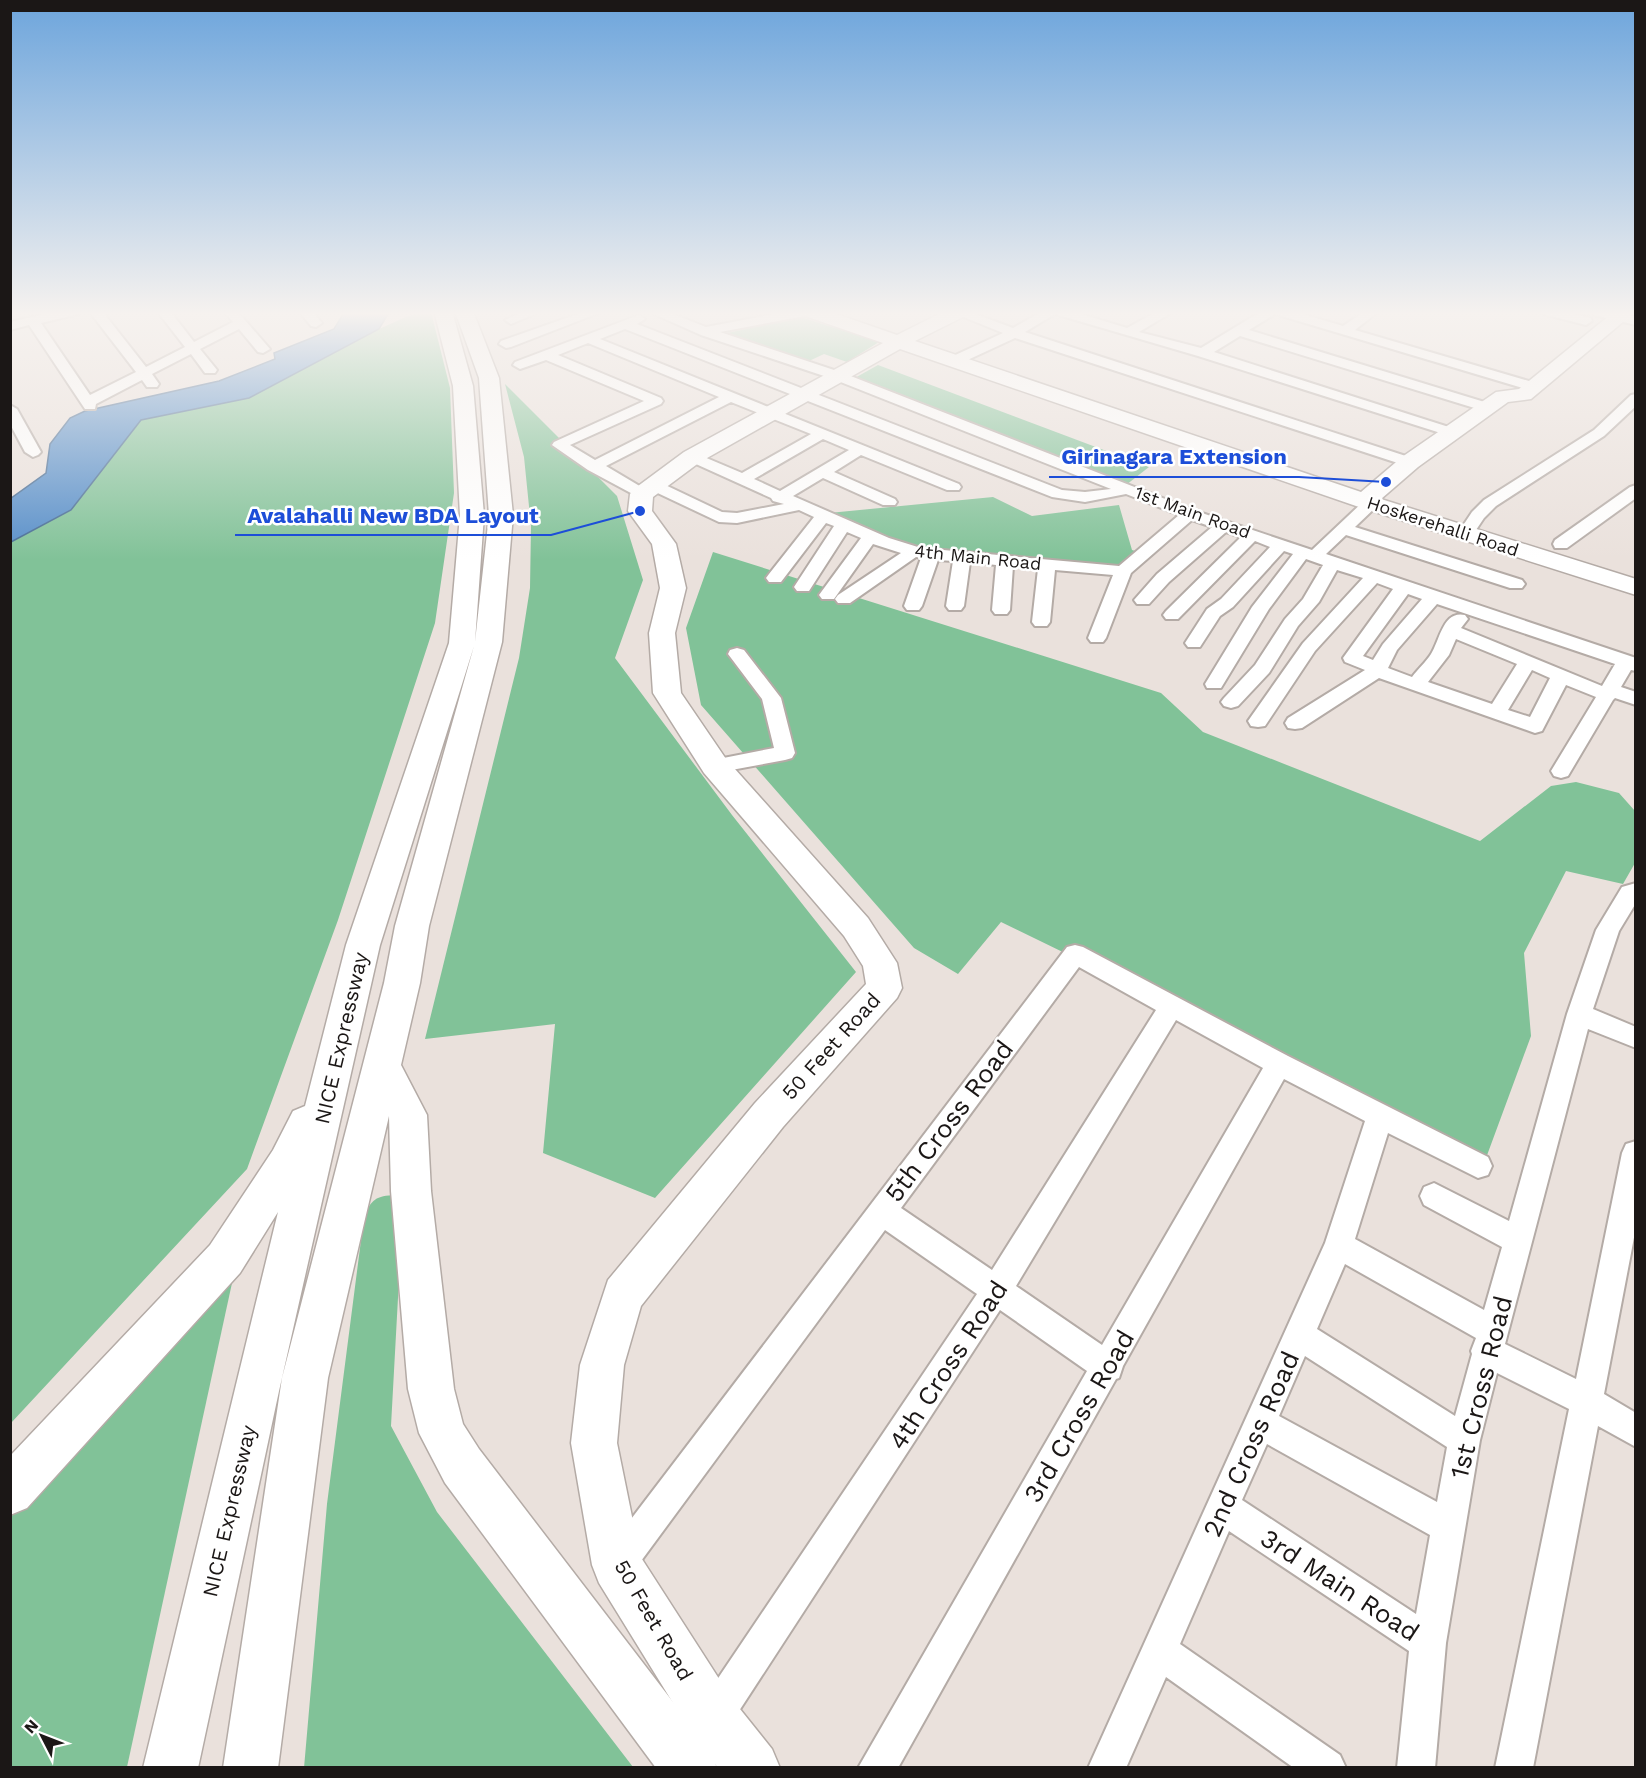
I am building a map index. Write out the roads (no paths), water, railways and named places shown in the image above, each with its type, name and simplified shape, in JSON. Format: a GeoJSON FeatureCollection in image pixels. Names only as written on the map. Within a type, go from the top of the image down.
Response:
{"type":"FeatureCollection","features":[{"type":"Feature","properties":{"kind":"main road","name":"NICE Expressway"},"geometry":{"type":"LineString","coordinates":[[170,1767],[256,1391],[363,945],[462,643],[472,514],[464,394]]}},
{"type":"Feature","properties":{"kind":"main road"},"geometry":{"type":"LineString","coordinates":[[250,1767],[305,1378],[402,983],[412,926],[489,642],[501,515],[490,394]]}},
{"type":"Feature","properties":{"kind":"main road"},"geometry":{"type":"LineString","coordinates":[[647,490],[692,457],[806,394]]}},
{"type":"Feature","properties":{"kind":"main road","name":"Hoskerehalli Road"},"geometry":{"type":"LineString","coordinates":[[1054,394],[1367,502],[1635,587]]}},
{"type":"Feature","properties":{"kind":"main road"},"geometry":{"type":"LineString","coordinates":[[1367,502],[1410,462],[1499,394],[1524,394]]}},
{"type":"Feature","properties":{"kind":"main road","name":"50 Feet Road"},"geometry":{"type":"LineString","coordinates":[[647,490],[640,511],[664,544],[673,588],[662,633],[667,693],[715,766],[856,927],[880,963],[884,988],[769,1115],[623,1296],[602,1365],[594,1443],[617,1565],[713,1718],[753,1767]]}},
{"type":"Feature","properties":{"kind":"main road"},"geometry":{"type":"LineString","coordinates":[[382,1066],[408,1115],[411,1191],[431,1389],[442,1433],[462,1466],[690,1767]]}},
{"type":"Feature","properties":{"kind":"main road"},"geometry":{"type":"LineString","coordinates":[[10,1491],[225,1259],[287,1163],[333,1069]]}},
{"type":"Feature","properties":{"kind":"street"},"geometry":{"type":"LineString","coordinates":[[82,394],[87,401]]}},
{"type":"Feature","properties":{"kind":"street"},"geometry":{"type":"LineString","coordinates":[[87,401],[96,394]]}},
{"type":"Feature","properties":{"kind":"street"},"geometry":{"type":"LineString","coordinates":[[87,401],[101,394]]}},
{"type":"Feature","properties":{"kind":"street"},"geometry":{"type":"LineString","coordinates":[[659,394],[665,396]]}},
{"type":"Feature","properties":{"kind":"street"},"geometry":{"type":"LineString","coordinates":[[669,394],[559,446],[593,467],[719,517],[737,518],[797,506]]}},
{"type":"Feature","properties":{"kind":"street"},"geometry":{"type":"LineString","coordinates":[[723,394],[953,487]]}},
{"type":"Feature","properties":{"kind":"street"},"geometry":{"type":"LineString","coordinates":[[797,394],[1058,494],[1076,498],[1094,498],[1128,489]]}},
{"type":"Feature","properties":{"kind":"street","name":"1st Main Road"},"geometry":{"type":"LineString","coordinates":[[884,394],[1190,514],[1631,663]]}},
{"type":"Feature","properties":{"kind":"street"},"geometry":{"type":"LineString","coordinates":[[1201,394],[1410,462]]}},
{"type":"Feature","properties":{"kind":"street"},"geometry":{"type":"LineString","coordinates":[[1331,394],[1450,432]]}},
{"type":"Feature","properties":{"kind":"street"},"geometry":{"type":"LineString","coordinates":[[593,467],[730,397]]}},
{"type":"Feature","properties":{"kind":"street"},"geometry":{"type":"LineString","coordinates":[[1466,533],[1478,515],[1490,503],[1599,433],[1635,398]]}},
{"type":"Feature","properties":{"kind":"street"},"geometry":{"type":"LineString","coordinates":[[10,409],[30,446],[10,447]]}},
{"type":"Feature","properties":{"kind":"street"},"geometry":{"type":"LineString","coordinates":[[741,480],[822,434]]}},
{"type":"Feature","properties":{"kind":"street"},"geometry":{"type":"LineString","coordinates":[[779,498],[861,449]]}},
{"type":"Feature","properties":{"kind":"street","name":"4th Main Road"},"geometry":{"type":"LineString","coordinates":[[692,457],[870,537],[922,553],[1123,571]]}},
{"type":"Feature","properties":{"kind":"street"},"geometry":{"type":"LineString","coordinates":[[822,472],[889,502]]}},
{"type":"Feature","properties":{"kind":"street"},"geometry":{"type":"LineString","coordinates":[[1561,544],[1635,490]]}},
{"type":"Feature","properties":{"kind":"street"},"geometry":{"type":"LineString","coordinates":[[1214,684],[1261,607],[1310,553],[1343,529],[1367,502]]}},
{"type":"Feature","properties":{"kind":"street"},"geometry":{"type":"LineString","coordinates":[[1097,638],[1123,571],[1190,514]]}},
{"type":"Feature","properties":{"kind":"street"},"geometry":{"type":"LineString","coordinates":[[775,578],[823,516]]}},
{"type":"Feature","properties":{"kind":"street"},"geometry":{"type":"LineString","coordinates":[[803,587],[843,525]]}},
{"type":"Feature","properties":{"kind":"street"},"geometry":{"type":"LineString","coordinates":[[1143,600],[1163,578],[1224,525]]}},
{"type":"Feature","properties":{"kind":"street"},"geometry":{"type":"LineString","coordinates":[[1343,529],[1516,585]]}},
{"type":"Feature","properties":{"kind":"street"},"geometry":{"type":"LineString","coordinates":[[1172,615],[1253,534]]}},
{"type":"Feature","properties":{"kind":"street"},"geometry":{"type":"LineString","coordinates":[[870,537],[836,597],[922,553]]}},
{"type":"Feature","properties":{"kind":"street"},"geometry":{"type":"LineString","coordinates":[[1194,644],[1213,614],[1243,588],[1282,544]]}},
{"type":"Feature","properties":{"kind":"street"},"geometry":{"type":"LineString","coordinates":[[913,606],[922,553]]}},
{"type":"Feature","properties":{"kind":"street"},"geometry":{"type":"LineString","coordinates":[[955,606],[962,557]]}},
{"type":"Feature","properties":{"kind":"street"},"geometry":{"type":"LineString","coordinates":[[1000,610],[1005,561]]}},
{"type":"Feature","properties":{"kind":"street"},"geometry":{"type":"LineString","coordinates":[[1231,702],[1262,669],[1291,623],[1310,602],[1334,561]]}},
{"type":"Feature","properties":{"kind":"street"},"geometry":{"type":"LineString","coordinates":[[1041,622],[1047,564]]}},
{"type":"Feature","properties":{"kind":"street"},"geometry":{"type":"LineString","coordinates":[[1258,721],[1309,647],[1375,575]]}},
{"type":"Feature","properties":{"kind":"street"},"geometry":{"type":"LineString","coordinates":[[1405,585],[1352,658],[1416,685],[1535,726],[1561,676]]}},
{"type":"Feature","properties":{"kind":"street"},"geometry":{"type":"LineString","coordinates":[[1295,723],[1325,702],[1363,682],[1378,670],[1389,648],[1434,596]]}},
{"type":"Feature","properties":{"kind":"street"},"geometry":{"type":"LineString","coordinates":[[1416,685],[1440,655],[1450,630],[1468,608]]}},
{"type":"Feature","properties":{"kind":"street"},"geometry":{"type":"LineString","coordinates":[[1450,630],[1561,676],[1635,699]]}},
{"type":"Feature","properties":{"kind":"street"},"geometry":{"type":"LineString","coordinates":[[715,766],[785,753],[771,698],[737,654]]}},
{"type":"Feature","properties":{"kind":"street"},"geometry":{"type":"LineString","coordinates":[[1496,713],[1527,663]]}},
{"type":"Feature","properties":{"kind":"street"},"geometry":{"type":"LineString","coordinates":[[1561,771],[1610,692],[1631,663]]}},
{"type":"Feature","properties":{"kind":"street","name":"1st Cross Road"},"geometry":{"type":"LineString","coordinates":[[1416,1767],[1428,1643],[1464,1440],[1579,1014],[1608,930],[1630,893],[1635,891]]}},
{"type":"Feature","properties":{"kind":"street","name":"5th Cross Road"},"geometry":{"type":"LineString","coordinates":[[617,1565],[1075,954],[1279,1064],[1478,1166]]}},
{"type":"Feature","properties":{"kind":"street","name":"4th Cross Road"},"geometry":{"type":"LineString","coordinates":[[713,1718],[909,1427],[1094,1138],[1172,1005]]}},
{"type":"Feature","properties":{"kind":"street"},"geometry":{"type":"LineString","coordinates":[[1579,1014],[1635,1038]]}},
{"type":"Feature","properties":{"kind":"street","name":"3rd Cross Road"},"geometry":{"type":"LineString","coordinates":[[877,1767],[1108,1367],[1279,1064]]}},
{"type":"Feature","properties":{"kind":"street","name":"2nd Cross Road"},"geometry":{"type":"LineString","coordinates":[[1107,1767],[1339,1245],[1380,1116]]}},
{"type":"Feature","properties":{"kind":"street"},"geometry":{"type":"LineString","coordinates":[[1514,1767],[1635,1153]]}},
{"type":"Feature","properties":{"kind":"street"},"geometry":{"type":"LineString","coordinates":[[1434,1196],[1518,1241]]}},
{"type":"Feature","properties":{"kind":"street"},"geometry":{"type":"LineString","coordinates":[[881,1211],[1108,1367]]}},
{"type":"Feature","properties":{"kind":"street"},"geometry":{"type":"LineString","coordinates":[[1339,1245],[1635,1431]]}},
{"type":"Feature","properties":{"kind":"street"},"geometry":{"type":"LineString","coordinates":[[1299,1335],[1464,1440]]}},
{"type":"Feature","properties":{"kind":"street"},"geometry":{"type":"LineString","coordinates":[[1260,1423],[1449,1527]]}},
{"type":"Feature","properties":{"kind":"street","name":"3rd Main Road"},"geometry":{"type":"LineString","coordinates":[[1223,1507],[1428,1643]]}},
{"type":"Feature","properties":{"kind":"street"},"geometry":{"type":"LineString","coordinates":[[1159,1651],[1327,1767]]}},
{"type":"Feature","properties":{"kind":"water"},"geometry":{"type":"Polygon","coordinates":[[[161,394],[257,394],[249,398],[141,420],[71,510],[11,542],[10,499],[46,473],[50,444],[70,418],[85,411],[161,394]]]}},
{"type":"Feature","properties":{"kind":"place","name":"Girinagara Extension"},"geometry":{"type":"Point","coordinates":[1386,482]}},
{"type":"Feature","properties":{"kind":"place","name":"Avalahalli New BDA Layout"},"geometry":{"type":"Point","coordinates":[640,511]}}]}
